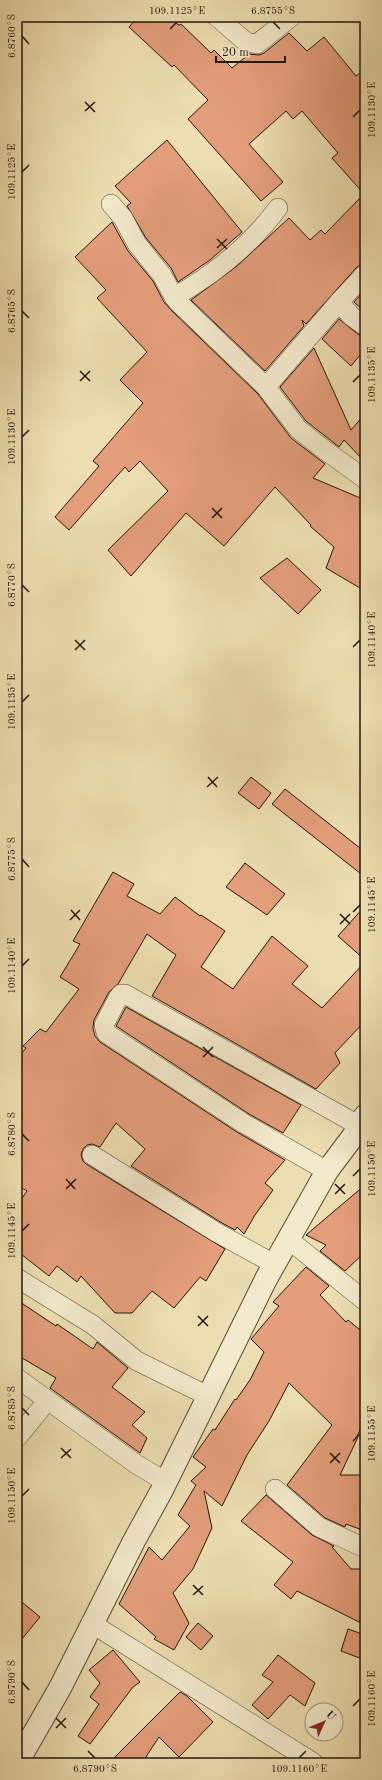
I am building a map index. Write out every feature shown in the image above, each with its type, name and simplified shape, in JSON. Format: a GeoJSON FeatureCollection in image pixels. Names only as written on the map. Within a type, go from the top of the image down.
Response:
{"type":"FeatureCollection","features":[{"type":"Feature","properties":{"kind":"street"},"geometry":{"type":"LineString","coordinates":[[217,17],[246,42],[257,44],[291,17]]}},
{"type":"Feature","properties":{"kind":"street"},"geometry":{"type":"LineString","coordinates":[[111,204],[122,218],[137,244],[162,275],[174,297],[193,318],[205,327],[266,387],[303,434],[365,479]]}},
{"type":"Feature","properties":{"kind":"street"},"geometry":{"type":"LineString","coordinates":[[174,297],[192,287],[248,243],[271,219],[278,208]]}},
{"type":"Feature","properties":{"kind":"street"},"geometry":{"type":"LineString","coordinates":[[266,387],[365,274]]}},
{"type":"Feature","properties":{"kind":"street"},"geometry":{"type":"LineString","coordinates":[[339,302],[351,316],[365,326]]}},
{"type":"Feature","properties":{"kind":"street"},"geometry":{"type":"LineString","coordinates":[[17,1763],[60,1688],[91,1623],[134,1541],[196,1390],[262,1257],[288,1239],[315,1164],[361,1130],[333,1111],[125,994],[121,994],[104,1025],[106,1033],[243,1123],[315,1164]]}},
{"type":"Feature","properties":{"kind":"street"},"geometry":{"type":"LineString","coordinates":[[92,1155],[216,1232],[262,1257]]}},
{"type":"Feature","properties":{"kind":"street"},"geometry":{"type":"LineString","coordinates":[[288,1239],[365,1301]]}},
{"type":"Feature","properties":{"kind":"street"},"geometry":{"type":"LineString","coordinates":[[17,1278],[94,1325],[137,1361],[196,1390]]}},
{"type":"Feature","properties":{"kind":"street"},"geometry":{"type":"LineString","coordinates":[[17,1378],[136,1464],[160,1478]]}},
{"type":"Feature","properties":{"kind":"street"},"geometry":{"type":"LineString","coordinates":[[17,1438],[47,1401]]}},
{"type":"Feature","properties":{"kind":"street"},"geometry":{"type":"LineString","coordinates":[[275,1489],[319,1526],[365,1548]]}},
{"type":"Feature","properties":{"kind":"street"},"geometry":{"type":"LineString","coordinates":[[91,1623],[314,1763]]}},
{"type":"Feature","properties":{"kind":"building"},"geometry":{"type":"Polygon","coordinates":[[[138,17],[166,17],[179,25],[181,24],[211,53],[214,50],[232,68],[249,54],[259,55],[264,53],[289,33],[307,51],[324,37],[356,76],[365,69],[365,263],[357,267],[306,324],[302,320],[304,326],[265,371],[191,300],[237,266],[289,218],[310,240],[321,230],[325,234],[364,194],[332,158],[338,153],[302,111],[293,119],[286,111],[249,144],[283,182],[261,201],[188,119],[208,100],[174,65],[172,67],[129,27],[138,17]]]}},
{"type":"Feature","properties":{"kind":"building"},"geometry":{"type":"Polygon","coordinates":[[[167,140],[242,232],[210,260],[178,282],[171,268],[146,238],[127,206],[131,203],[115,186],[167,140]]]}},
{"type":"Feature","properties":{"kind":"building"},"geometry":{"type":"Polygon","coordinates":[[[112,222],[128,251],[153,281],[164,302],[258,394],[291,438],[325,464],[313,478],[365,500],[365,591],[326,568],[334,547],[310,526],[311,525],[275,487],[224,546],[186,513],[131,576],[108,550],[168,491],[140,461],[129,472],[125,467],[69,530],[55,517],[99,466],[93,461],[143,403],[120,380],[147,352],[97,298],[106,290],[75,257],[112,222]]]}},
{"type":"Feature","properties":{"kind":"building"},"geometry":{"type":"Polygon","coordinates":[[[365,290],[365,312],[354,302],[365,290]]]}},
{"type":"Feature","properties":{"kind":"building"},"geometry":{"type":"Polygon","coordinates":[[[339,319],[359,335],[365,337],[365,349],[351,366],[322,339],[339,319]]]}},
{"type":"Feature","properties":{"kind":"building"},"geometry":{"type":"Polygon","coordinates":[[[314,348],[351,430],[365,414],[365,462],[344,440],[339,447],[306,421],[280,387],[314,348]]]}},
{"type":"Feature","properties":{"kind":"building"},"geometry":{"type":"Polygon","coordinates":[[[287,558],[321,590],[298,614],[260,578],[287,558]]]}},
{"type":"Feature","properties":{"kind":"building"},"geometry":{"type":"Polygon","coordinates":[[[251,777],[271,793],[259,809],[238,793],[251,777]]]}},
{"type":"Feature","properties":{"kind":"building"},"geometry":{"type":"Polygon","coordinates":[[[285,789],[365,852],[365,877],[272,804],[285,789]]]}},
{"type":"Feature","properties":{"kind":"building"},"geometry":{"type":"Polygon","coordinates":[[[245,863],[285,894],[267,915],[226,887],[245,863]]]}},
{"type":"Feature","properties":{"kind":"building"},"geometry":{"type":"Polygon","coordinates":[[[113,872],[134,884],[127,896],[160,914],[175,897],[200,916],[201,915],[225,931],[201,967],[233,989],[272,936],[308,966],[292,984],[322,1008],[365,962],[365,1021],[335,1053],[340,1063],[316,1089],[152,996],[176,955],[147,934],[118,984],[109,992],[94,1020],[93,1028],[95,1036],[100,1042],[237,1132],[285,1160],[265,1183],[273,1190],[255,1215],[244,1234],[237,1227],[235,1230],[222,1223],[131,1166],[145,1149],[116,1123],[100,1147],[92,1144],[87,1145],[83,1149],[81,1155],[86,1164],[225,1249],[206,1281],[200,1277],[174,1308],[152,1291],[132,1313],[115,1313],[81,1276],[77,1282],[57,1266],[49,1276],[17,1251],[17,1205],[27,1191],[17,1185],[17,1059],[26,1048],[23,1046],[40,1029],[46,1032],[79,989],[60,977],[80,944],[73,941],[113,872]]]}},
{"type":"Feature","properties":{"kind":"building"},"geometry":{"type":"Polygon","coordinates":[[[365,906],[365,960],[338,936],[365,906]]]}},
{"type":"Feature","properties":{"kind":"building"},"geometry":{"type":"Polygon","coordinates":[[[126,1007],[301,1105],[283,1133],[249,1114],[116,1026],[126,1007]]]}},
{"type":"Feature","properties":{"kind":"building"},"geometry":{"type":"Polygon","coordinates":[[[365,1185],[365,1252],[345,1271],[320,1251],[326,1245],[306,1235],[365,1185]]]}},
{"type":"Feature","properties":{"kind":"building"},"geometry":{"type":"Polygon","coordinates":[[[306,1267],[329,1286],[320,1295],[346,1322],[348,1320],[365,1334],[365,1422],[357,1436],[358,1437],[340,1475],[365,1475],[365,1531],[346,1524],[345,1527],[325,1518],[287,1485],[332,1425],[289,1383],[269,1421],[247,1455],[222,1506],[204,1491],[212,1528],[193,1569],[173,1593],[189,1623],[174,1650],[154,1639],[156,1637],[119,1604],[149,1547],[162,1560],[190,1526],[178,1515],[196,1485],[191,1481],[206,1467],[193,1457],[213,1429],[215,1430],[235,1399],[236,1400],[250,1380],[264,1352],[251,1339],[279,1306],[273,1302],[306,1267]]]}},
{"type":"Feature","properties":{"kind":"building"},"geometry":{"type":"Polygon","coordinates":[[[17,1300],[56,1326],[57,1324],[93,1349],[97,1342],[128,1368],[112,1387],[145,1412],[132,1425],[147,1438],[140,1453],[50,1388],[56,1378],[17,1355],[17,1300]]]}},
{"type":"Feature","properties":{"kind":"building"},"geometry":{"type":"Polygon","coordinates":[[[266,1495],[312,1535],[334,1546],[332,1547],[351,1569],[365,1569],[365,1609],[359,1622],[297,1591],[291,1599],[274,1585],[293,1562],[241,1521],[266,1495]]]}},
{"type":"Feature","properties":{"kind":"building"},"geometry":{"type":"Polygon","coordinates":[[[17,1598],[40,1617],[17,1645],[17,1598]]]}},
{"type":"Feature","properties":{"kind":"building"},"geometry":{"type":"Polygon","coordinates":[[[198,1623],[213,1636],[201,1650],[186,1637],[198,1623]]]}},
{"type":"Feature","properties":{"kind":"building"},"geometry":{"type":"Polygon","coordinates":[[[348,1629],[365,1635],[365,1660],[341,1651],[348,1629]]]}},
{"type":"Feature","properties":{"kind":"building"},"geometry":{"type":"Polygon","coordinates":[[[113,1650],[140,1682],[133,1687],[90,1744],[78,1736],[99,1704],[90,1697],[100,1683],[89,1670],[113,1650]]]}},
{"type":"Feature","properties":{"kind":"building"},"geometry":{"type":"Polygon","coordinates":[[[278,1655],[315,1683],[307,1702],[304,1702],[304,1705],[290,1695],[268,1719],[252,1705],[273,1682],[262,1675],[278,1655]]]}},
{"type":"Feature","properties":{"kind":"building"},"geometry":{"type":"Polygon","coordinates":[[[180,1692],[187,1696],[213,1722],[179,1757],[159,1737],[142,1763],[109,1763],[180,1692]]]}}]}
